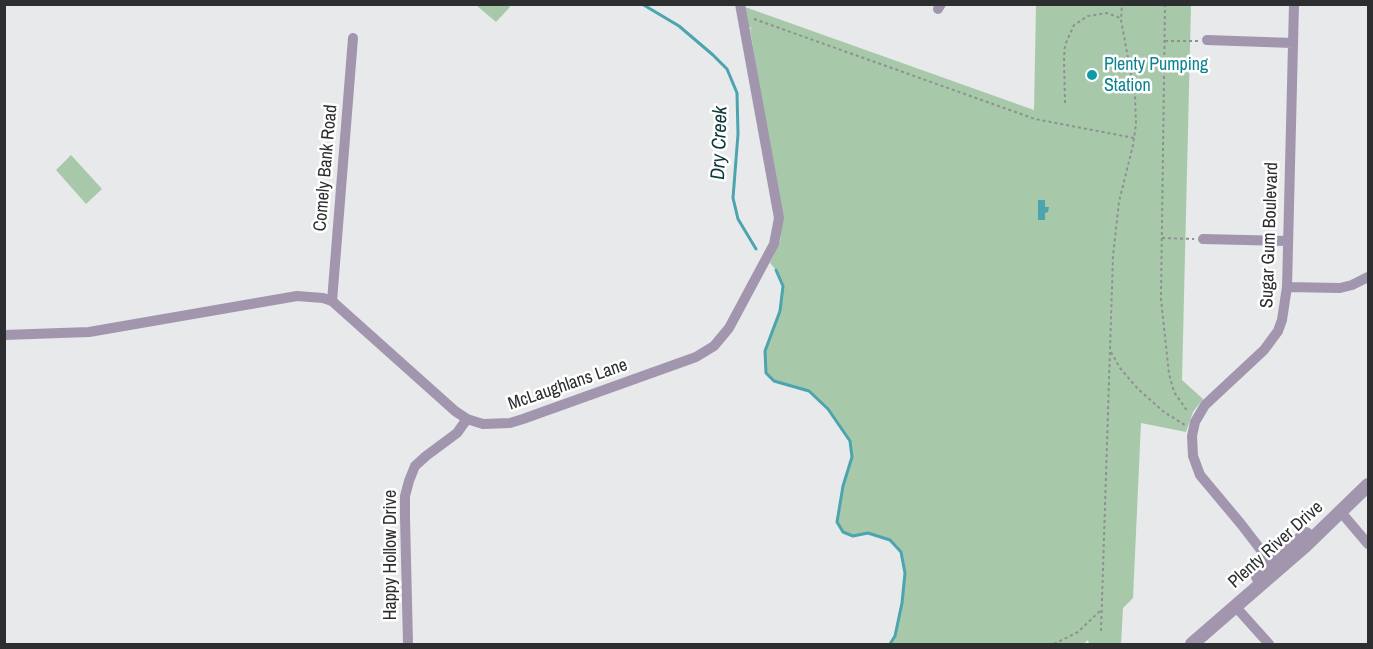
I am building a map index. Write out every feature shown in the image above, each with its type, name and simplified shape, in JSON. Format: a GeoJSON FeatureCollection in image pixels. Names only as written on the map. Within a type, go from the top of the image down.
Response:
{"type":"FeatureCollection","features":[{"type":"Feature","properties":{"kind":"street","name":"McLaughlans Lane"},"geometry":{"type":"LineString","coordinates":[[332,301],[440,399],[467,419],[483,424],[510,423],[523,419],[681,363],[706,351],[722,339],[764,264],[774,244],[779,218],[740,4]]}},
{"type":"Feature","properties":{"kind":"street","name":"Sugar Gum Boulevard"},"geometry":{"type":"LineString","coordinates":[[1195,425],[1205,405],[1272,341],[1282,320],[1287,287],[1294,4]]}},
{"type":"Feature","properties":{"kind":"street","name":"Comely Bank Road"},"geometry":{"type":"LineString","coordinates":[[332,301],[353,38]]}},
{"type":"Feature","properties":{"kind":"street"},"geometry":{"type":"LineString","coordinates":[[1207,40],[1293,43]]}},
{"type":"Feature","properties":{"kind":"street"},"geometry":{"type":"LineString","coordinates":[[1203,239],[1287,241]]}},
{"type":"Feature","properties":{"kind":"street"},"geometry":{"type":"LineString","coordinates":[[1287,287],[1340,288],[1368,277]]}},
{"type":"Feature","properties":{"kind":"street"},"geometry":{"type":"LineString","coordinates":[[4,335],[89,332],[297,296],[332,301]]}},
{"type":"Feature","properties":{"kind":"street","name":"Happy Hollow Drive"},"geometry":{"type":"LineString","coordinates":[[408,645],[405,506],[409,482],[416,466],[457,433],[467,419]]}},
{"type":"Feature","properties":{"kind":"street"},"geometry":{"type":"LineString","coordinates":[[1195,425],[1193,456],[1200,475],[1241,524],[1278,562]]}},
{"type":"Feature","properties":{"kind":"street","name":"Plenty River Drive"},"geometry":{"type":"LineString","coordinates":[[1192,645],[1235,606],[1250,585],[1312,529],[1340,511],[1368,485]]}},
{"type":"Feature","properties":{"kind":"street"},"geometry":{"type":"LineString","coordinates":[[1340,511],[1368,544]]}},
{"type":"Feature","properties":{"kind":"street"},"geometry":{"type":"LineString","coordinates":[[1235,606],[1269,645]]}},
{"type":"Feature","properties":{"kind":"path"},"geometry":{"type":"LineString","coordinates":[[1101,631],[1111,304],[1116,222],[1134,138],[1135,96],[1121,20],[1122,4]]}},
{"type":"Feature","properties":{"kind":"path"},"geometry":{"type":"LineString","coordinates":[[1165,4],[1161,299],[1169,374],[1174,392],[1195,425]]}},
{"type":"Feature","properties":{"kind":"path"},"geometry":{"type":"LineString","coordinates":[[1065,103],[1065,45],[1074,25],[1088,16],[1107,13],[1121,20]]}},
{"type":"Feature","properties":{"kind":"path"},"geometry":{"type":"LineString","coordinates":[[742,17],[1035,119],[1134,138]]}},
{"type":"Feature","properties":{"kind":"path"},"geometry":{"type":"LineString","coordinates":[[1164,41],[1207,40]]}},
{"type":"Feature","properties":{"kind":"path"},"geometry":{"type":"LineString","coordinates":[[1162,238],[1203,239]]}},
{"type":"Feature","properties":{"kind":"path"},"geometry":{"type":"LineString","coordinates":[[1111,352],[1120,368],[1138,389],[1164,412],[1195,425]]}},
{"type":"Feature","properties":{"kind":"path"},"geometry":{"type":"LineString","coordinates":[[1054,645],[1078,632],[1101,610]]}},
{"type":"Feature","properties":{"kind":"green space"},"geometry":{"type":"Polygon","coordinates":[[[476,5],[508,5],[510,7],[496,22],[476,5]]]}},
{"type":"Feature","properties":{"kind":"green space"},"geometry":{"type":"Polygon","coordinates":[[[1036,5],[1191,5],[1182,380],[1203,399],[1193,412],[1186,432],[1141,423],[1133,598],[1123,608],[1121,644],[1089,644],[1088,640],[1083,644],[890,644],[895,636],[902,603],[905,573],[901,552],[889,540],[868,533],[853,536],[843,532],[837,522],[843,486],[852,457],[850,441],[828,409],[809,391],[774,381],[766,373],[765,351],[780,311],[783,286],[770,263],[780,241],[783,216],[750,29],[752,28],[748,27],[745,7],[1034,110],[1036,5]]]}},
{"type":"Feature","properties":{"kind":"green space"},"geometry":{"type":"Polygon","coordinates":[[[71,155],[102,189],[86,204],[56,170],[71,155]]]}},
{"type":"Feature","properties":{"kind":"water"},"geometry":{"type":"Polygon","coordinates":[[[1038,200],[1045,200],[1045,207],[1049,207],[1048,212],[1045,213],[1045,220],[1038,220],[1038,200]]]}},
{"type":"Feature","properties":{"kind":"waterway","name":"Dry Creek"},"geometry":{"type":"LineString","coordinates":[[642,4],[679,26],[727,69],[737,93],[738,134],[733,198],[738,219],[756,249]]}},
{"type":"Feature","properties":{"kind":"waterway","name":"Dry Creek"},"geometry":{"type":"LineString","coordinates":[[776,270],[783,286],[780,311],[765,351],[766,373],[774,381],[809,391],[828,409],[850,441],[852,457],[843,486],[837,522],[843,532],[853,536],[868,533],[890,540],[901,552],[905,573],[902,603],[895,636],[890,644]]}},
{"type":"Feature","properties":{"kind":"place","name":"Plenty Pumping Station"},"geometry":{"type":"Point","coordinates":[1092,75]}}]}
